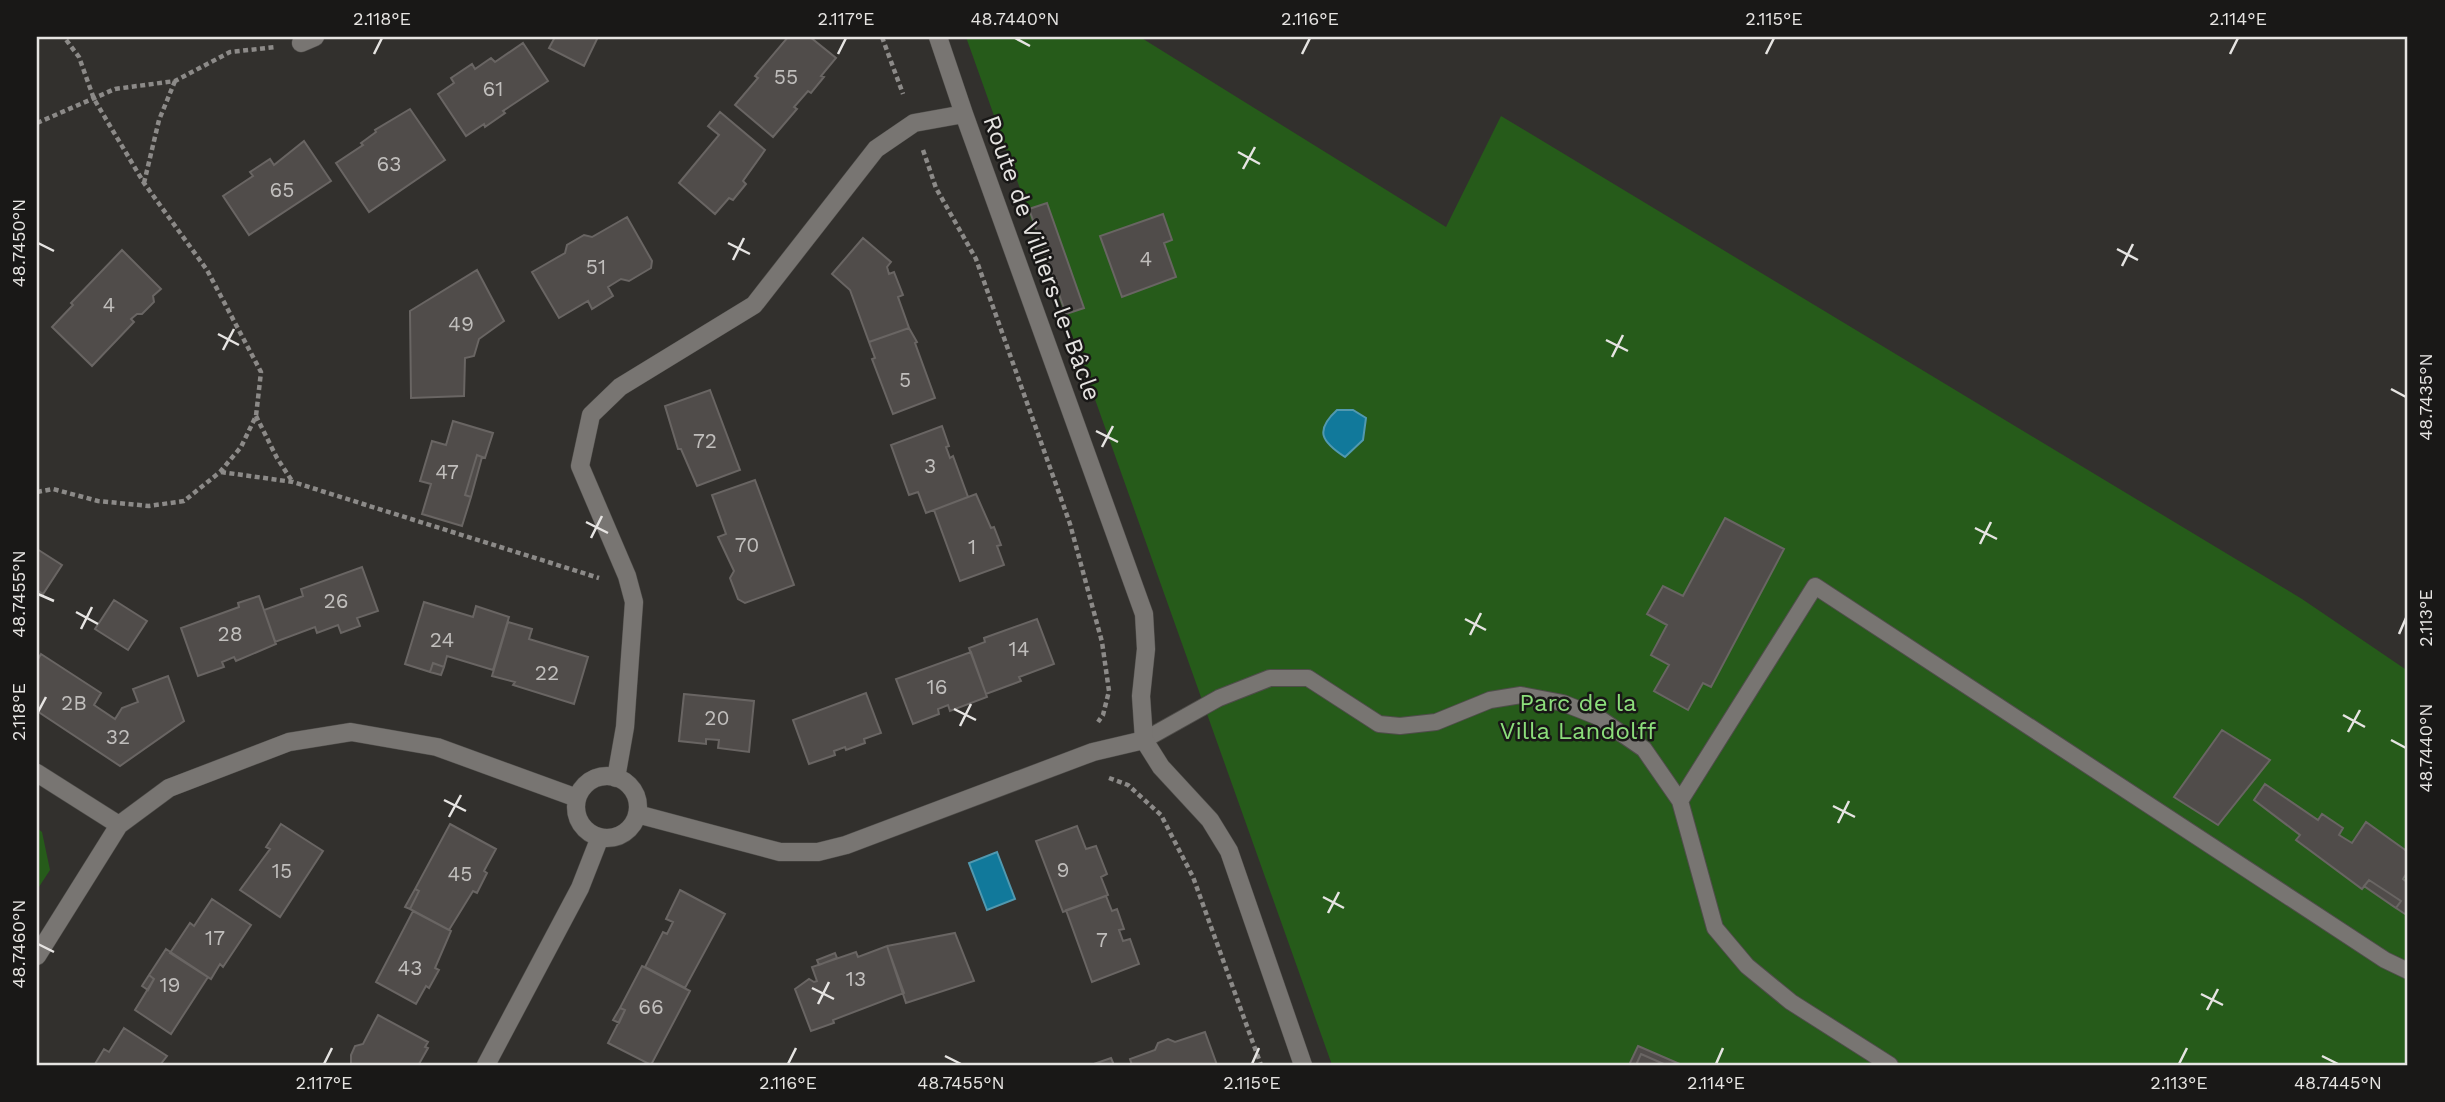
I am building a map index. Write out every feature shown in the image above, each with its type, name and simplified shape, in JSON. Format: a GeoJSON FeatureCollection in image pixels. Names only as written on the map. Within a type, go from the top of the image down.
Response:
{"type":"FeatureCollection","features":[{"type":"Feature","properties":{"kind":"street","name":"Route de Villiers-le-Bâcle"},"geometry":{"type":"LineString","coordinates":[[938,37],[1144,614],[1146,649],[1141,696],[1144,740]]}},
{"type":"Feature","properties":{"kind":"street"},"geometry":{"type":"LineString","coordinates":[[616,778],[625,727],[634,602],[627,576],[580,466],[591,415],[620,387],[754,305],[876,149],[914,123],[964,114]]}},
{"type":"Feature","properties":{"kind":"street"},"geometry":{"type":"LineString","coordinates":[[37,957],[119,825],[169,788],[289,741],[351,733],[436,747],[577,798]]}},
{"type":"Feature","properties":{"kind":"street"},"geometry":{"type":"LineString","coordinates":[[637,814],[780,852],[818,852],[846,845],[1093,752],[1144,740],[1161,767],[1210,820],[1229,851],[1303,1065]]}},
{"type":"Feature","properties":{"kind":"street"},"geometry":{"type":"LineString","coordinates":[[37,773],[119,825]]}},
{"type":"Feature","properties":{"kind":"street"},"geometry":{"type":"LineString","coordinates":[[596,778],[616,778],[631,786],[636,797],[635,822],[617,837],[600,837],[583,828],[575,805],[586,783],[596,778]]}},
{"type":"Feature","properties":{"kind":"street"},"geometry":{"type":"LineString","coordinates":[[486,1065],[580,888],[600,837]]}},
{"type":"Feature","properties":{"kind":"lane"},"geometry":{"type":"LineString","coordinates":[[1680,801],[1815,586],[2385,960],[2408,971]]}},
{"type":"Feature","properties":{"kind":"lane"},"geometry":{"type":"LineString","coordinates":[[1144,740],[1219,698],[1270,678],[1308,678],[1379,724],[1400,726],[1436,722],[1490,700],[1521,695],[1563,703],[1596,716],[1644,749],[1680,801],[1715,928],[1747,966],[1791,1002],[1890,1065]]}},
{"type":"Feature","properties":{"kind":"path"},"geometry":{"type":"LineString","coordinates":[[37,492],[53,489],[98,501],[149,506],[184,501],[220,472],[242,447],[256,416],[261,372],[207,270],[144,183],[94,99],[79,57],[64,37]]}},
{"type":"Feature","properties":{"kind":"path"},"geometry":{"type":"LineString","coordinates":[[882,37],[903,94]]}},
{"type":"Feature","properties":{"kind":"path"},"geometry":{"type":"LineString","coordinates":[[37,123],[115,89],[175,81],[230,52],[308,40]]}},
{"type":"Feature","properties":{"kind":"path"},"geometry":{"type":"LineString","coordinates":[[144,183],[159,120],[175,81]]}},
{"type":"Feature","properties":{"kind":"path"},"geometry":{"type":"LineString","coordinates":[[923,150],[936,188],[976,260],[1070,524],[1102,642],[1109,691],[1103,715],[1095,726]]}},
{"type":"Feature","properties":{"kind":"path"},"geometry":{"type":"LineString","coordinates":[[256,416],[277,458],[293,482]]}},
{"type":"Feature","properties":{"kind":"path"},"geometry":{"type":"LineString","coordinates":[[220,472],[293,482],[603,579],[627,576]]}},
{"type":"Feature","properties":{"kind":"path"},"geometry":{"type":"LineString","coordinates":[[1102,776],[1128,785],[1161,815],[1193,877],[1261,1065]]}},
{"type":"Feature","properties":{"kind":"green space","name":"Parc de la Villa Landolff"},"geometry":{"type":"Polygon","coordinates":[[[966,37],[1140,37],[1446,227],[1501,116],[2302,599],[2408,671],[2408,1065],[1332,1065],[966,37]]]}},
{"type":"Feature","properties":{"kind":"green space"},"geometry":{"type":"Polygon","coordinates":[[[37,828],[42,832],[50,870],[37,890],[37,828]]]}},
{"type":"Feature","properties":{"kind":"water"},"geometry":{"type":"Polygon","coordinates":[[[1337,410],[1353,410],[1366,418],[1363,440],[1345,457],[1326,441],[1324,436],[1325,424],[1337,410]]]}},
{"type":"Feature","properties":{"kind":"water"},"geometry":{"type":"Polygon","coordinates":[[[997,852],[1015,899],[987,910],[969,863],[997,852]]]}},
{"type":"Feature","properties":{"kind":"building"},"geometry":{"type":"Polygon","coordinates":[[[555,37],[598,37],[584,66],[549,48],[555,37]]]}},
{"type":"Feature","properties":{"kind":"building"},"geometry":{"type":"Polygon","coordinates":[[[788,37],[810,37],[836,58],[821,76],[824,77],[811,93],[808,91],[794,107],[797,109],[773,137],[735,105],[788,37]]]}},
{"type":"Feature","properties":{"kind":"building"},"geometry":{"type":"Polygon","coordinates":[[[523,43],[548,81],[503,111],[505,113],[485,127],[484,124],[466,136],[438,94],[454,83],[451,78],[472,64],[475,69],[491,58],[495,62],[523,43]]]}},
{"type":"Feature","properties":{"kind":"building"},"geometry":{"type":"Polygon","coordinates":[[[410,109],[445,160],[369,212],[336,163],[363,145],[361,143],[376,132],[375,130],[410,109]]]}},
{"type":"Feature","properties":{"kind":"building"},"geometry":{"type":"Polygon","coordinates":[[[720,112],[765,150],[743,181],[746,184],[733,200],[729,198],[715,214],[679,183],[719,135],[708,126],[720,112]]]}},
{"type":"Feature","properties":{"kind":"building"},"geometry":{"type":"Polygon","coordinates":[[[304,141],[331,181],[249,235],[223,196],[253,176],[250,172],[270,159],[274,165],[304,141]]]}},
{"type":"Feature","properties":{"kind":"building"},"geometry":{"type":"Polygon","coordinates":[[[1047,203],[1084,308],[1066,314],[1029,209],[1047,203]]]}},
{"type":"Feature","properties":{"kind":"building"},"geometry":{"type":"Polygon","coordinates":[[[1163,214],[1172,240],[1164,243],[1176,277],[1122,297],[1100,236],[1163,214]]]}},
{"type":"Feature","properties":{"kind":"building"},"geometry":{"type":"Polygon","coordinates":[[[627,217],[652,261],[651,268],[629,281],[621,279],[608,287],[613,296],[592,309],[588,301],[559,318],[532,272],[565,253],[567,245],[584,235],[592,237],[627,217]]]}},
{"type":"Feature","properties":{"kind":"building"},"geometry":{"type":"Polygon","coordinates":[[[863,238],[891,262],[887,267],[889,274],[894,272],[903,295],[898,297],[909,328],[869,342],[850,290],[832,274],[863,238]]]}},
{"type":"Feature","properties":{"kind":"building"},"geometry":{"type":"Polygon","coordinates":[[[122,250],[161,289],[153,296],[154,302],[142,314],[131,319],[134,322],[92,366],[52,327],[122,250]]]}},
{"type":"Feature","properties":{"kind":"building"},"geometry":{"type":"Polygon","coordinates":[[[477,270],[504,321],[479,339],[474,356],[465,358],[464,396],[411,398],[410,311],[477,270]]]}},
{"type":"Feature","properties":{"kind":"building"},"geometry":{"type":"Polygon","coordinates":[[[909,328],[917,342],[915,343],[935,398],[893,414],[872,359],[875,358],[869,342],[909,328]]]}},
{"type":"Feature","properties":{"kind":"building"},"geometry":{"type":"Polygon","coordinates":[[[710,390],[740,470],[697,486],[681,449],[678,449],[665,406],[710,390]]]}},
{"type":"Feature","properties":{"kind":"building"},"geometry":{"type":"Polygon","coordinates":[[[453,421],[493,433],[485,458],[477,455],[465,495],[471,497],[462,526],[422,514],[431,484],[420,481],[432,441],[446,445],[453,421]]]}},
{"type":"Feature","properties":{"kind":"building"},"geometry":{"type":"Polygon","coordinates":[[[942,426],[950,458],[953,456],[968,497],[926,513],[918,492],[909,495],[891,445],[942,426]]]}},
{"type":"Feature","properties":{"kind":"building"},"geometry":{"type":"Polygon","coordinates":[[[477,455],[482,457],[471,497],[465,495],[477,455]]]}},
{"type":"Feature","properties":{"kind":"building"},"geometry":{"type":"Polygon","coordinates":[[[755,480],[794,585],[745,603],[738,599],[730,578],[734,571],[718,537],[726,534],[712,495],[755,480]]]}},
{"type":"Feature","properties":{"kind":"building"},"geometry":{"type":"Polygon","coordinates":[[[976,494],[991,528],[994,527],[1001,545],[997,546],[1004,565],[960,581],[934,510],[976,494]]]}},
{"type":"Feature","properties":{"kind":"building"},"geometry":{"type":"Polygon","coordinates":[[[1725,518],[1784,549],[1711,687],[1703,683],[1688,710],[1654,691],[1669,665],[1651,655],[1667,625],[1647,614],[1663,586],[1683,596],[1725,518]]]}},
{"type":"Feature","properties":{"kind":"building"},"geometry":{"type":"Polygon","coordinates":[[[37,549],[62,565],[43,594],[37,590],[37,549]]]}},
{"type":"Feature","properties":{"kind":"building"},"geometry":{"type":"Polygon","coordinates":[[[362,567],[378,611],[357,618],[360,626],[341,633],[338,625],[317,633],[315,627],[275,642],[264,610],[303,596],[301,589],[362,567]]]}},
{"type":"Feature","properties":{"kind":"building"},"geometry":{"type":"Polygon","coordinates":[[[259,596],[276,644],[236,661],[234,657],[222,662],[224,667],[198,676],[181,628],[239,607],[238,603],[259,596]]]}},
{"type":"Feature","properties":{"kind":"building"},"geometry":{"type":"Polygon","coordinates":[[[114,600],[147,621],[128,650],[95,629],[114,600]]]}},
{"type":"Feature","properties":{"kind":"building"},"geometry":{"type":"Polygon","coordinates":[[[424,602],[473,617],[476,606],[509,617],[493,670],[447,656],[444,667],[433,663],[430,672],[405,664],[424,602]]]}},
{"type":"Feature","properties":{"kind":"building"},"geometry":{"type":"Polygon","coordinates":[[[1037,619],[1054,664],[1019,677],[1021,681],[986,694],[969,648],[985,642],[984,638],[1037,619]]]}},
{"type":"Feature","properties":{"kind":"building"},"geometry":{"type":"Polygon","coordinates":[[[508,622],[532,629],[529,639],[588,657],[574,704],[492,676],[508,622]]]}},
{"type":"Feature","properties":{"kind":"building"},"geometry":{"type":"Polygon","coordinates":[[[971,652],[987,697],[950,711],[948,705],[938,709],[939,714],[913,724],[896,679],[971,652]]]}},
{"type":"Feature","properties":{"kind":"building"},"geometry":{"type":"Polygon","coordinates":[[[41,654],[101,693],[94,705],[115,719],[122,708],[138,702],[133,689],[168,676],[184,721],[120,766],[37,711],[37,661],[41,654]]]}},
{"type":"Feature","properties":{"kind":"building"},"geometry":{"type":"Polygon","coordinates":[[[433,663],[444,667],[441,675],[430,672],[433,663]]]}},
{"type":"Feature","properties":{"kind":"building"},"geometry":{"type":"Polygon","coordinates":[[[866,693],[881,733],[864,739],[865,743],[834,751],[835,755],[809,764],[793,720],[866,693]]]}},
{"type":"Feature","properties":{"kind":"building"},"geometry":{"type":"Polygon","coordinates":[[[684,694],[754,701],[749,752],[718,748],[719,740],[706,739],[706,744],[679,741],[684,694]]]}},
{"type":"Feature","properties":{"kind":"building"},"geometry":{"type":"Polygon","coordinates":[[[2222,730],[2270,760],[2218,825],[2174,797],[2222,730]]]}},
{"type":"Feature","properties":{"kind":"building"},"geometry":{"type":"Polygon","coordinates":[[[2265,784],[2318,820],[2322,814],[2343,828],[2339,835],[2352,843],[2366,822],[2408,852],[2408,871],[2403,879],[2408,883],[2408,916],[2396,908],[2401,901],[2369,880],[2362,889],[2296,840],[2300,835],[2254,800],[2265,784]]]}},
{"type":"Feature","properties":{"kind":"building"},"geometry":{"type":"Polygon","coordinates":[[[281,824],[323,851],[280,917],[240,890],[270,849],[266,847],[281,824]]]}},
{"type":"Feature","properties":{"kind":"building"},"geometry":{"type":"Polygon","coordinates":[[[450,824],[496,849],[484,871],[487,873],[477,893],[473,891],[449,930],[410,909],[419,891],[415,889],[450,824]]]}},
{"type":"Feature","properties":{"kind":"building"},"geometry":{"type":"Polygon","coordinates":[[[1077,826],[1086,849],[1096,846],[1107,874],[1101,877],[1108,895],[1063,912],[1036,841],[1077,826]]]}},
{"type":"Feature","properties":{"kind":"building"},"geometry":{"type":"Polygon","coordinates":[[[2369,880],[2401,901],[2396,908],[2364,886],[2369,880]]]}},
{"type":"Feature","properties":{"kind":"building"},"geometry":{"type":"Polygon","coordinates":[[[415,889],[419,891],[410,909],[405,907],[415,889]]]}},
{"type":"Feature","properties":{"kind":"building"},"geometry":{"type":"Polygon","coordinates":[[[680,890],[725,914],[685,988],[645,967],[663,932],[667,934],[673,922],[666,919],[680,890]]]}},
{"type":"Feature","properties":{"kind":"building"},"geometry":{"type":"Polygon","coordinates":[[[1106,896],[1112,911],[1117,909],[1124,929],[1119,930],[1123,941],[1130,939],[1139,964],[1092,982],[1066,910],[1106,896]]]}},
{"type":"Feature","properties":{"kind":"building"},"geometry":{"type":"Polygon","coordinates":[[[212,899],[251,925],[223,967],[220,964],[211,979],[170,953],[190,923],[194,926],[212,899]]]}},
{"type":"Feature","properties":{"kind":"building"},"geometry":{"type":"Polygon","coordinates":[[[413,911],[451,931],[435,968],[439,970],[416,1004],[376,982],[413,911]]]}},
{"type":"Feature","properties":{"kind":"building"},"geometry":{"type":"Polygon","coordinates":[[[955,933],[974,981],[906,1003],[887,946],[955,933]]]}},
{"type":"Feature","properties":{"kind":"building"},"geometry":{"type":"Polygon","coordinates":[[[887,946],[904,993],[811,1031],[795,989],[809,979],[817,981],[812,967],[856,952],[858,957],[887,946]]]}},
{"type":"Feature","properties":{"kind":"building"},"geometry":{"type":"Polygon","coordinates":[[[166,949],[208,977],[171,1034],[135,1010],[154,979],[149,975],[166,949]]]}},
{"type":"Feature","properties":{"kind":"building"},"geometry":{"type":"Polygon","coordinates":[[[835,953],[837,958],[819,965],[817,960],[835,953]]]}},
{"type":"Feature","properties":{"kind":"building"},"geometry":{"type":"Polygon","coordinates":[[[642,966],[690,991],[651,1065],[608,1043],[625,1010],[620,1008],[642,966]]]}},
{"type":"Feature","properties":{"kind":"building"},"geometry":{"type":"Polygon","coordinates":[[[149,975],[154,979],[148,990],[142,986],[149,975]]]}},
{"type":"Feature","properties":{"kind":"building"},"geometry":{"type":"Polygon","coordinates":[[[620,1008],[625,1010],[619,1023],[613,1020],[620,1008]]]}},
{"type":"Feature","properties":{"kind":"building"},"geometry":{"type":"Polygon","coordinates":[[[378,1015],[428,1042],[425,1047],[428,1048],[419,1064],[351,1065],[355,1046],[363,1044],[378,1015]]]}},
{"type":"Feature","properties":{"kind":"building"},"geometry":{"type":"Polygon","coordinates":[[[124,1028],[167,1056],[160,1065],[95,1064],[104,1049],[109,1052],[124,1028]]]}},
{"type":"Feature","properties":{"kind":"building"},"geometry":{"type":"Polygon","coordinates":[[[1205,1032],[1217,1065],[1132,1065],[1130,1059],[1155,1050],[1158,1043],[1168,1039],[1175,1042],[1205,1032]]]}},
{"type":"Feature","properties":{"kind":"building"},"geometry":{"type":"Polygon","coordinates":[[[1638,1046],[1682,1065],[1666,1065],[1641,1054],[1636,1065],[1629,1065],[1638,1046]]]}},
{"type":"Feature","properties":{"kind":"building"},"geometry":{"type":"Polygon","coordinates":[[[1641,1054],[1666,1065],[1636,1065],[1641,1054]]]}},
{"type":"Feature","properties":{"kind":"building"},"geometry":{"type":"Polygon","coordinates":[[[1111,1058],[1114,1065],[1091,1065],[1111,1058]]]}}]}
